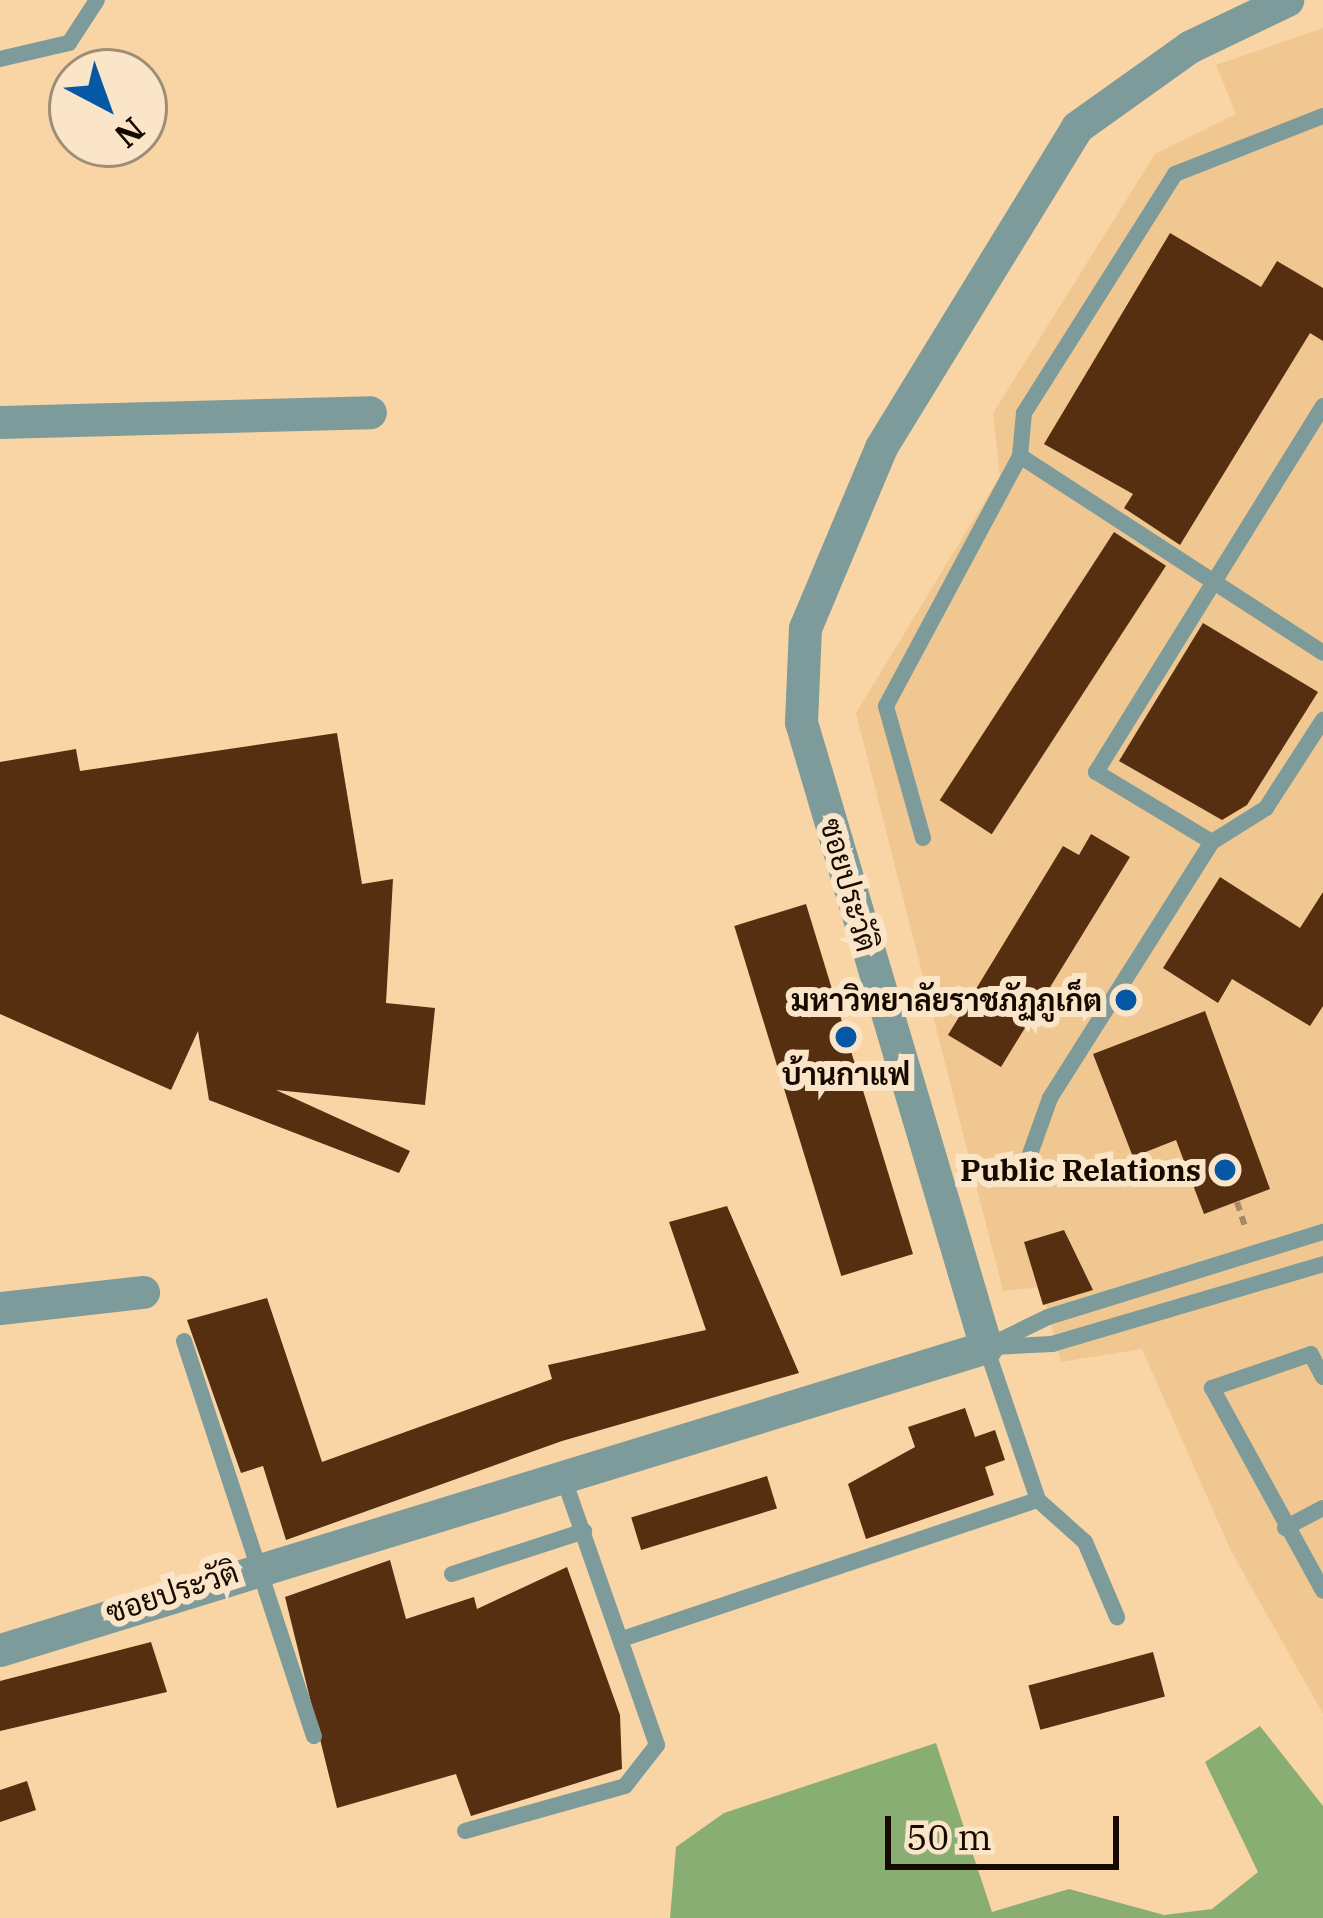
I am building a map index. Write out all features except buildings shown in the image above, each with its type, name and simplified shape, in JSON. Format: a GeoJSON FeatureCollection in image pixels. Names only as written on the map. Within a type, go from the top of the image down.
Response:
{"type":"FeatureCollection","features":[{"type":"Feature","properties":{"kind":"street","name":"ซอยประวัติ"},"geometry":{"type":"LineString","coordinates":[[0,1650],[259,1564],[986,1347],[801,722],[805,628],[881,447],[1077,127],[1189,46],[1287,0]]}},
{"type":"Feature","properties":{"kind":"street"},"geometry":{"type":"LineString","coordinates":[[0,422],[370,412]]}},
{"type":"Feature","properties":{"kind":"street"},"geometry":{"type":"LineString","coordinates":[[0,1308],[142,1292]]}},
{"type":"Feature","properties":{"kind":"lane"},"geometry":{"type":"LineString","coordinates":[[0,59],[69,43],[98,0]]}},
{"type":"Feature","properties":{"kind":"lane"},"geometry":{"type":"LineString","coordinates":[[923,838],[886,706],[1020,456],[1024,413],[1175,174],[1323,116]]}},
{"type":"Feature","properties":{"kind":"lane"},"geometry":{"type":"LineString","coordinates":[[1212,842],[1096,772],[1323,406]]}},
{"type":"Feature","properties":{"kind":"lane"},"geometry":{"type":"LineString","coordinates":[[1020,456],[1323,653]]}},
{"type":"Feature","properties":{"kind":"lane"},"geometry":{"type":"LineString","coordinates":[[1030,1154],[1050,1098],[1212,842],[1266,808],[1323,720]]}},
{"type":"Feature","properties":{"kind":"lane"},"geometry":{"type":"LineString","coordinates":[[986,1347],[1048,1317],[1323,1232]]}},
{"type":"Feature","properties":{"kind":"lane"},"geometry":{"type":"LineString","coordinates":[[986,1347],[1052,1344],[1323,1264]]}},
{"type":"Feature","properties":{"kind":"lane"},"geometry":{"type":"LineString","coordinates":[[184,1341],[314,1736]]}},
{"type":"Feature","properties":{"kind":"lane"},"geometry":{"type":"LineString","coordinates":[[986,1347],[1038,1501],[1085,1542],[1117,1617]]}},
{"type":"Feature","properties":{"kind":"lane"},"geometry":{"type":"LineString","coordinates":[[1323,1377],[1311,1354],[1212,1388],[1323,1592]]}},
{"type":"Feature","properties":{"kind":"lane"},"geometry":{"type":"LineString","coordinates":[[465,1831],[625,1786],[644,1769],[657,1745],[628,1637],[562,1475]]}},
{"type":"Feature","properties":{"kind":"lane"},"geometry":{"type":"LineString","coordinates":[[628,1637],[1038,1501]]}},
{"type":"Feature","properties":{"kind":"lane"},"geometry":{"type":"LineString","coordinates":[[1285,1528],[1323,1508]]}},
{"type":"Feature","properties":{"kind":"lane"},"geometry":{"type":"LineString","coordinates":[[452,1574],[584,1531]]}},
{"type":"Feature","properties":{"kind":"path"},"geometry":{"type":"LineString","coordinates":[[1237,1202],[1246,1229]]}},
{"type":"Feature","properties":{"kind":"shaded area","name":"มหาวิทยาลัยราชภัฏภูเก็ต"},"geometry":{"type":"Polygon","coordinates":[[[1323,28],[1323,1714],[1231,1551],[1142,1349],[1061,1362],[1041,1287],[1003,1291],[856,713],[1000,476],[993,413],[1155,154],[1236,114],[1216,65],[1323,28]]]}},
{"type":"Feature","properties":{"kind":"shaded area"},"geometry":{"type":"Polygon","coordinates":[[[1260,1726],[1323,1806],[1323,1918],[670,1918],[676,1847],[724,1813],[936,1743],[992,1912],[1069,1889],[1164,1915],[1212,1909],[1258,1872],[1205,1762],[1260,1726]]]}},
{"type":"Feature","properties":{"kind":"place","name":"มหาวิทยาลัยราชภัฏภูเก็ต"},"geometry":{"type":"Point","coordinates":[1126,1000]}},
{"type":"Feature","properties":{"kind":"place","name":"บ้านกาแฟ"},"geometry":{"type":"Point","coordinates":[846,1037]}},
{"type":"Feature","properties":{"kind":"place","name":"Public Relations"},"geometry":{"type":"Point","coordinates":[1225,1170]}}]}
